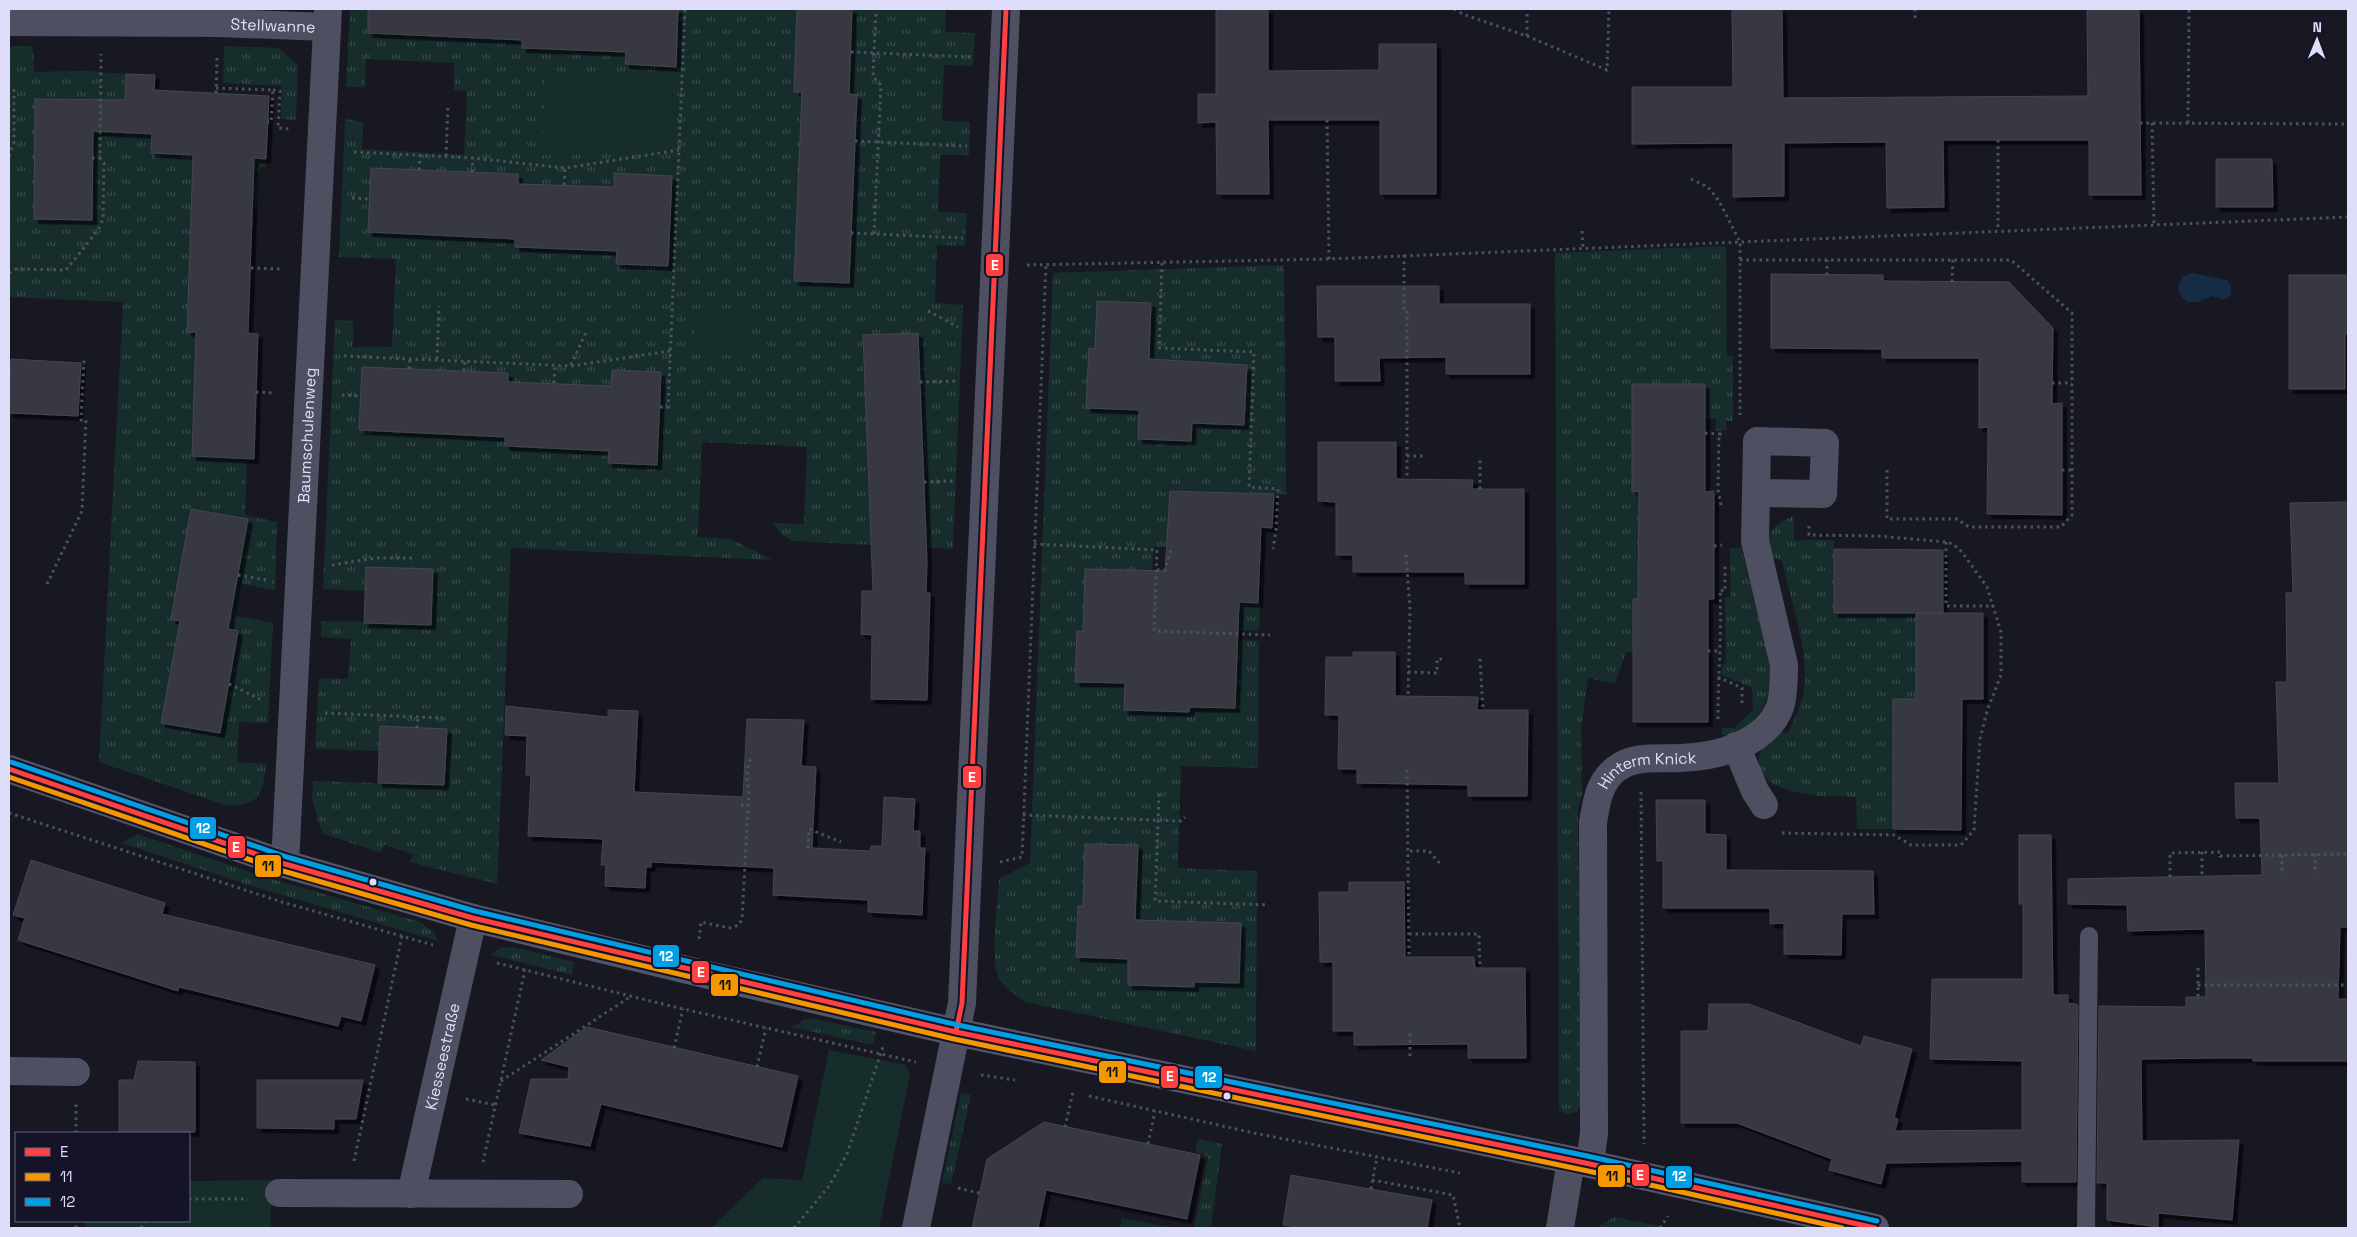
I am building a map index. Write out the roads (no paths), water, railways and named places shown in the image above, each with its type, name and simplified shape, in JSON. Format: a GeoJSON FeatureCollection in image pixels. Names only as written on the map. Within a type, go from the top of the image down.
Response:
{"type":"FeatureCollection","features":[{"type":"Feature","properties":{"kind":"street"},"geometry":{"type":"LineString","coordinates":[[916,1228],[962,1003],[1006,9]]}},
{"type":"Feature","properties":{"kind":"street","name":"Stellwanne"},"geometry":{"type":"LineString","coordinates":[[9,22],[219,22],[328,18]]}},
{"type":"Feature","properties":{"kind":"street","name":"Baumschulenweg"},"geometry":{"type":"LineString","coordinates":[[285,864],[328,18]]}},
{"type":"Feature","properties":{"kind":"street","name":"Hinterm Knick"},"geometry":{"type":"LineString","coordinates":[[1560,1228],[1580,1162],[1594,1133],[1593,824],[1599,792],[1606,778],[1622,766],[1641,759],[1727,751],[1748,741],[1764,730],[1780,708],[1784,685],[1784,665],[1755,541],[1756,493],[1748,438],[1825,443],[1823,494],[1756,493]]}},
{"type":"Feature","properties":{"kind":"street"},"geometry":{"type":"LineString","coordinates":[[1727,751],[1764,805]]}},
{"type":"Feature","properties":{"kind":"street"},"geometry":{"type":"LineString","coordinates":[[9,769],[285,864],[473,918],[708,976],[956,1032],[1580,1162],[1875,1228]]}},
{"type":"Feature","properties":{"kind":"street","name":"Kiesseestraße"},"geometry":{"type":"LineString","coordinates":[[411,1194],[473,918]]}},
{"type":"Feature","properties":{"kind":"street"},"geometry":{"type":"LineString","coordinates":[[9,1071],[76,1072]]}},
{"type":"Feature","properties":{"kind":"street"},"geometry":{"type":"LineString","coordinates":[[280,1193],[569,1194]]}},
{"type":"Feature","properties":{"kind":"lane"},"geometry":{"type":"LineString","coordinates":[[2086,1228],[2089,936]]}},
{"type":"Feature","properties":{"kind":"water"},"geometry":{"type":"Polygon","coordinates":[[[2192,273],[2227,280],[2231,286],[2230,296],[2221,299],[2212,296],[2198,302],[2187,302],[2180,294],[2179,284],[2182,277],[2192,273]]]}}]}
